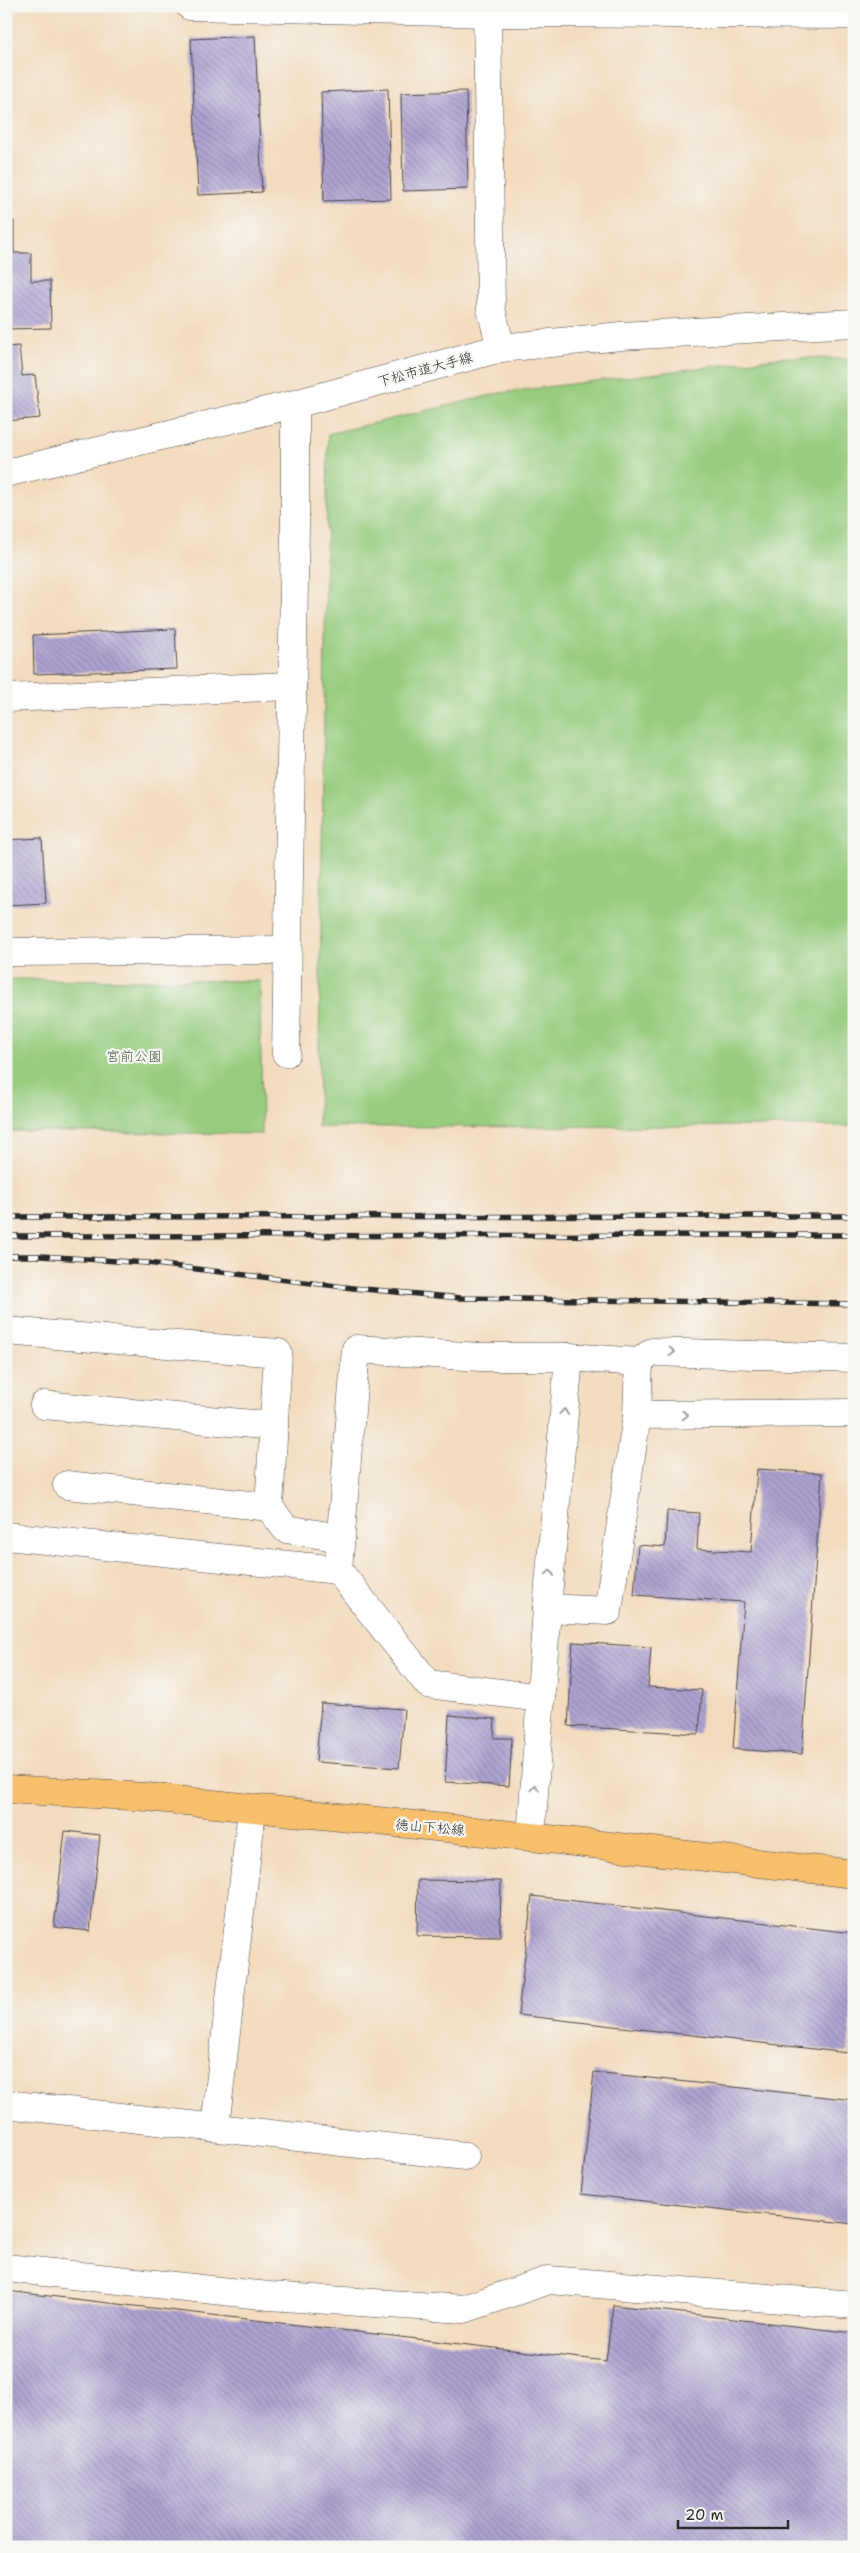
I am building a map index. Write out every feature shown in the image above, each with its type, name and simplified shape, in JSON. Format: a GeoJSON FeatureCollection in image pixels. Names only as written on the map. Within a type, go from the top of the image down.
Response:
{"type":"FeatureCollection","features":[{"type":"Feature","properties":{"kind":"main road","name":"徳山下松線"},"geometry":{"type":"LineString","coordinates":[[6,1789],[147,1797],[252,1810],[532,1836],[854,1874]]}},
{"type":"Feature","properties":{"kind":"street"},"geometry":{"type":"LineString","coordinates":[[190,6],[854,15]]}},
{"type":"Feature","properties":{"kind":"street"},"geometry":{"type":"LineString","coordinates":[[487,10],[491,309],[501,348]]}},
{"type":"Feature","properties":{"kind":"street","name":"下松市道大手線"},"geometry":{"type":"LineString","coordinates":[[6,473],[295,404],[501,348],[621,336],[854,323]]}},
{"type":"Feature","properties":{"kind":"street"},"geometry":{"type":"LineString","coordinates":[[286,1053],[295,404]]}},
{"type":"Feature","properties":{"kind":"street"},"geometry":{"type":"LineString","coordinates":[[6,698],[292,686]]}},
{"type":"Feature","properties":{"kind":"street"},"geometry":{"type":"LineString","coordinates":[[6,952],[286,950]]}},
{"type":"Feature","properties":{"kind":"street"},"geometry":{"type":"LineString","coordinates":[[6,1331],[278,1353],[269,1507],[286,1529],[341,1538]]}},
{"type":"Feature","properties":{"kind":"street"},"geometry":{"type":"LineString","coordinates":[[541,1698],[428,1684],[338,1570],[356,1349],[481,1357],[569,1357],[639,1362],[652,1352],[854,1358]]}},
{"type":"Feature","properties":{"kind":"street"},"geometry":{"type":"LineString","coordinates":[[532,1836],[547,1608],[569,1357]]}},
{"type":"Feature","properties":{"kind":"street"},"geometry":{"type":"LineString","coordinates":[[547,1608],[608,1611],[636,1415],[639,1362]]}},
{"type":"Feature","properties":{"kind":"street"},"geometry":{"type":"LineString","coordinates":[[44,1405],[274,1426]]}},
{"type":"Feature","properties":{"kind":"street"},"geometry":{"type":"LineString","coordinates":[[636,1415],[854,1413]]}},
{"type":"Feature","properties":{"kind":"street"},"geometry":{"type":"LineString","coordinates":[[67,1485],[269,1507]]}},
{"type":"Feature","properties":{"kind":"street"},"geometry":{"type":"LineString","coordinates":[[6,1536],[338,1570]]}},
{"type":"Feature","properties":{"kind":"street"},"geometry":{"type":"LineString","coordinates":[[215,2127],[252,1810]]}},
{"type":"Feature","properties":{"kind":"street"},"geometry":{"type":"LineString","coordinates":[[6,2104],[465,2156]]}},
{"type":"Feature","properties":{"kind":"street"},"geometry":{"type":"LineString","coordinates":[[6,2268],[269,2296],[464,2309],[549,2280],[854,2305]]}},
{"type":"Feature","properties":{"kind":"green space"},"geometry":{"type":"Polygon","coordinates":[[[785,357],[854,359],[854,1126],[318,1127],[328,434],[500,393],[785,357]]]}},
{"type":"Feature","properties":{"kind":"green space","name":"宮前公園"},"geometry":{"type":"Polygon","coordinates":[[[6,979],[260,981],[262,1134],[6,1131],[6,979]]]}},
{"type":"Feature","properties":{"kind":"building"},"geometry":{"type":"Polygon","coordinates":[[[255,36],[262,192],[198,195],[191,39],[255,36]]]}},
{"type":"Feature","properties":{"kind":"building"},"geometry":{"type":"Polygon","coordinates":[[[388,89],[391,199],[324,201],[321,92],[388,89]]]}},
{"type":"Feature","properties":{"kind":"building"},"geometry":{"type":"Polygon","coordinates":[[[466,91],[468,189],[403,191],[401,93],[466,91]]]}},
{"type":"Feature","properties":{"kind":"building"},"geometry":{"type":"Polygon","coordinates":[[[6,221],[14,221],[14,253],[31,253],[31,281],[50,281],[51,328],[6,329],[6,221]]]}},
{"type":"Feature","properties":{"kind":"building"},"geometry":{"type":"Polygon","coordinates":[[[19,346],[22,376],[35,375],[40,418],[6,421],[6,347],[19,346]]]}},
{"type":"Feature","properties":{"kind":"building"},"geometry":{"type":"Polygon","coordinates":[[[175,629],[177,669],[34,674],[33,635],[175,629]]]}},
{"type":"Feature","properties":{"kind":"building"},"geometry":{"type":"Polygon","coordinates":[[[42,838],[46,903],[6,905],[6,840],[42,838]]]}},
{"type":"Feature","properties":{"kind":"building"},"geometry":{"type":"Polygon","coordinates":[[[757,1469],[822,1473],[802,1754],[733,1749],[744,1602],[634,1595],[638,1545],[665,1547],[667,1511],[699,1513],[697,1549],[751,1552],[757,1469]]]}},
{"type":"Feature","properties":{"kind":"building"},"geometry":{"type":"Polygon","coordinates":[[[573,1642],[651,1647],[648,1687],[702,1690],[699,1734],[568,1726],[573,1642]]]}},
{"type":"Feature","properties":{"kind":"building"},"geometry":{"type":"Polygon","coordinates":[[[321,1703],[404,1709],[399,1768],[316,1762],[321,1703]]]}},
{"type":"Feature","properties":{"kind":"building"},"geometry":{"type":"Polygon","coordinates":[[[449,1715],[495,1719],[494,1738],[512,1738],[509,1786],[445,1782],[449,1715]]]}},
{"type":"Feature","properties":{"kind":"building"},"geometry":{"type":"Polygon","coordinates":[[[65,1831],[100,1835],[90,1931],[54,1927],[65,1831]]]}},
{"type":"Feature","properties":{"kind":"building"},"geometry":{"type":"Polygon","coordinates":[[[418,1880],[501,1881],[500,1937],[417,1936],[418,1880]]]}},
{"type":"Feature","properties":{"kind":"building"},"geometry":{"type":"Polygon","coordinates":[[[532,1896],[854,1933],[854,2000],[848,2053],[518,2015],[532,1896]]]}},
{"type":"Feature","properties":{"kind":"building"},"geometry":{"type":"Polygon","coordinates":[[[594,2072],[854,2100],[854,2224],[581,2194],[594,2072]]]}},
{"type":"Feature","properties":{"kind":"building"},"geometry":{"type":"Polygon","coordinates":[[[6,2291],[606,2361],[613,2305],[854,2333],[854,2547],[6,2547],[6,2291]]]}},
{"type":"Feature","properties":{"kind":"railway"},"geometry":{"type":"LineString","coordinates":[[6,1217],[854,1216]]}},
{"type":"Feature","properties":{"kind":"railway"},"geometry":{"type":"LineString","coordinates":[[6,1236],[854,1235]]}},
{"type":"Feature","properties":{"kind":"railway"},"geometry":{"type":"LineString","coordinates":[[6,1256],[41,1256],[147,1263],[353,1288],[461,1298],[854,1304]]}}]}
